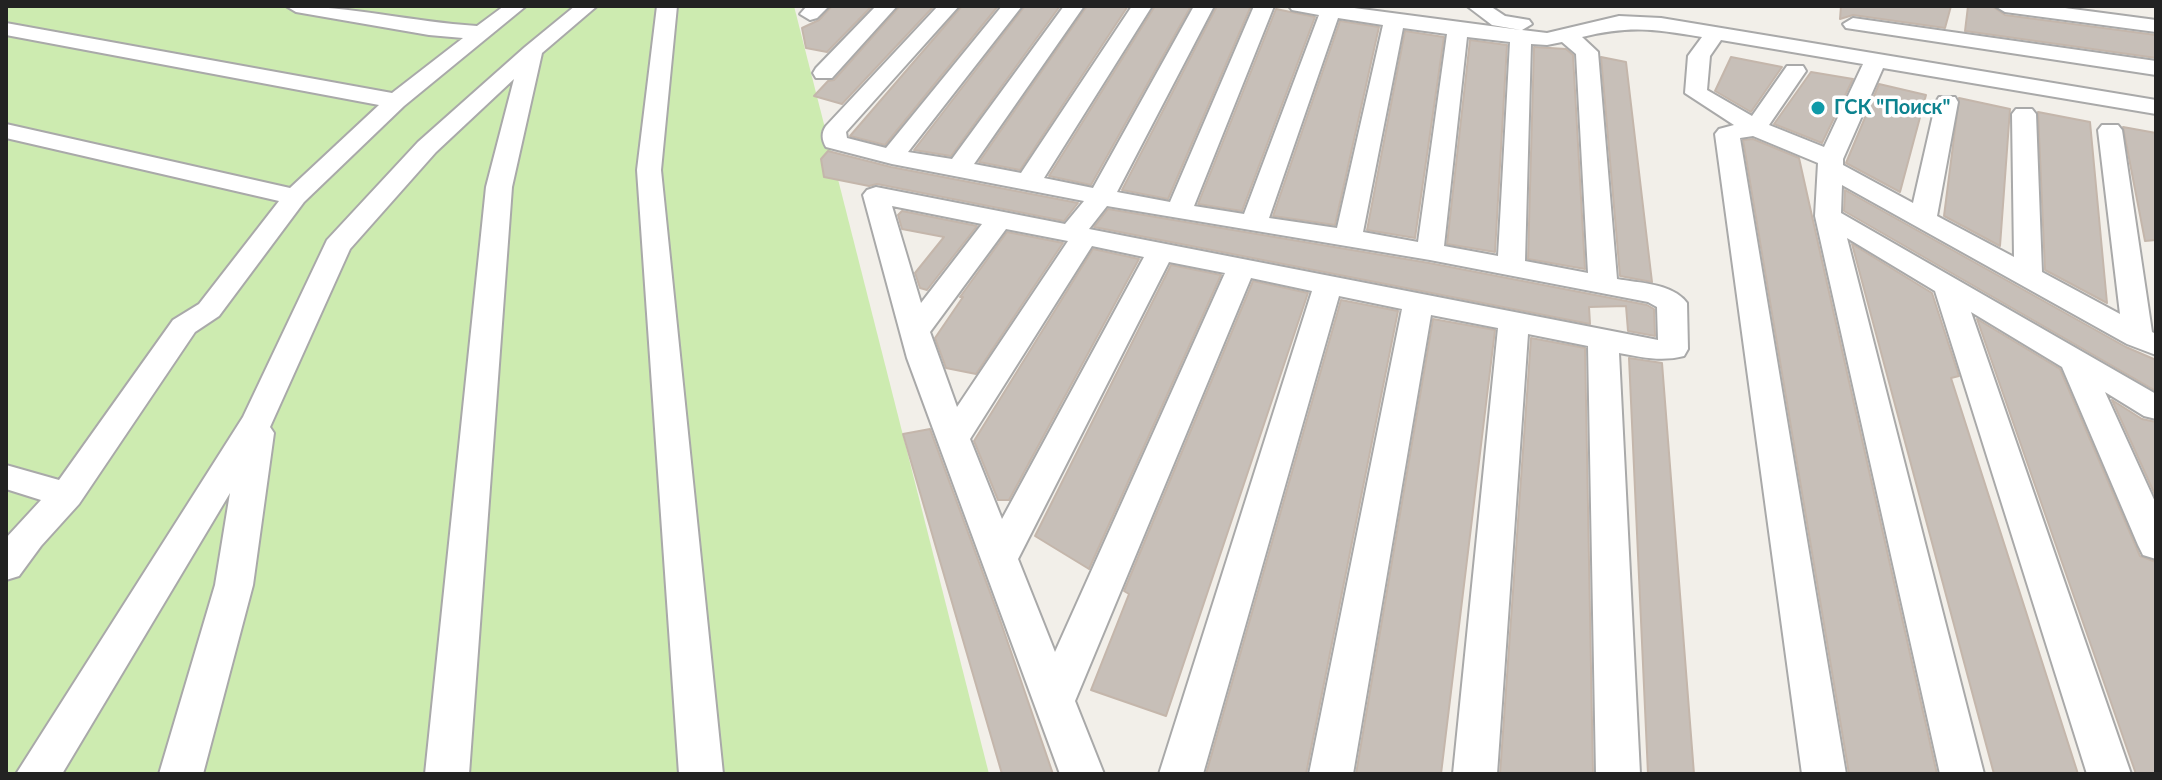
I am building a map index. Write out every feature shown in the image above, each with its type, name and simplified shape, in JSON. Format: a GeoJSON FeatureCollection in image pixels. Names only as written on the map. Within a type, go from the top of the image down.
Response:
{"type":"FeatureCollection","features":[{"type":"Feature","properties":{"kind":"street"},"geometry":{"type":"LineString","coordinates":[[296,6],[429,29],[482,33]]}},
{"type":"Feature","properties":{"kind":"street"},"geometry":{"type":"LineString","coordinates":[[6,566],[28,536],[67,495],[184,326],[209,310],[295,197],[396,101],[516,6]]}},
{"type":"Feature","properties":{"kind":"street"},"geometry":{"type":"LineString","coordinates":[[38,774],[259,418],[337,246],[427,147],[532,51],[587,6]]}},
{"type":"Feature","properties":{"kind":"street"},"geometry":{"type":"LineString","coordinates":[[667,6],[649,170],[701,774]]}},
{"type":"Feature","properties":{"kind":"street"},"geometry":{"type":"LineString","coordinates":[[824,73],[887,6]]}},
{"type":"Feature","properties":{"kind":"street"},"geometry":{"type":"LineString","coordinates":[[949,6],[834,131],[835,142],[892,157],[1101,197],[1511,267],[1656,295],[1672,303],[1673,349],[1653,350],[876,195],[914,332],[1082,774]]}},
{"type":"Feature","properties":{"kind":"street"},"geometry":{"type":"LineString","coordinates":[[892,157],[1012,6]]}},
{"type":"Feature","properties":{"kind":"street"},"geometry":{"type":"LineString","coordinates":[[958,168],[1074,6]]}},
{"type":"Feature","properties":{"kind":"street"},"geometry":{"type":"LineString","coordinates":[[1028,182],[1142,6]]}},
{"type":"Feature","properties":{"kind":"street"},"geometry":{"type":"LineString","coordinates":[[953,439],[1101,197],[1204,6]]}},
{"type":"Feature","properties":{"kind":"street"},"geometry":{"type":"LineString","coordinates":[[1179,211],[1264,6]]}},
{"type":"Feature","properties":{"kind":"street"},"geometry":{"type":"LineString","coordinates":[[1299,6],[1330,11],[1499,21],[1571,32],[1587,52],[1603,285]]}},
{"type":"Feature","properties":{"kind":"street"},"geometry":{"type":"LineString","coordinates":[[1477,6],[1499,21]]}},
{"type":"Feature","properties":{"kind":"street"},"geometry":{"type":"LineString","coordinates":[[1611,6],[1661,24]]}},
{"type":"Feature","properties":{"kind":"street"},"geometry":{"type":"LineString","coordinates":[[1870,6],[1929,14]]}},
{"type":"Feature","properties":{"kind":"street"},"geometry":{"type":"LineString","coordinates":[[2005,6],[2156,26]]}},
{"type":"Feature","properties":{"kind":"street"},"geometry":{"type":"LineString","coordinates":[[1254,224],[1330,11]]}},
{"type":"Feature","properties":{"kind":"street"},"geometry":{"type":"LineString","coordinates":[[1389,13],[1458,30],[1547,39],[1619,22],[1661,24],[2156,107]]}},
{"type":"Feature","properties":{"kind":"street"},"geometry":{"type":"LineString","coordinates":[[1348,238],[1389,13]]}},
{"type":"Feature","properties":{"kind":"street"},"geometry":{"type":"LineString","coordinates":[[2076,16],[2092,37]]}},
{"type":"Feature","properties":{"kind":"street"},"geometry":{"type":"LineString","coordinates":[[1988,22],[2156,45]]}},
{"type":"Feature","properties":{"kind":"street"},"geometry":{"type":"LineString","coordinates":[[1853,24],[2156,68]]}},
{"type":"Feature","properties":{"kind":"street"},"geometry":{"type":"LineString","coordinates":[[6,29],[396,101]]}},
{"type":"Feature","properties":{"kind":"street"},"geometry":{"type":"LineString","coordinates":[[1430,252],[1458,30]]}},
{"type":"Feature","properties":{"kind":"street"},"geometry":{"type":"LineString","coordinates":[[1717,32],[1699,56],[1696,93],[1755,128],[1832,164],[2147,342]]}},
{"type":"Feature","properties":{"kind":"street"},"geometry":{"type":"LineString","coordinates":[[1511,267],[1521,36]]}},
{"type":"Feature","properties":{"kind":"street"},"geometry":{"type":"LineString","coordinates":[[447,774],[499,187],[532,51]]}},
{"type":"Feature","properties":{"kind":"street"},"geometry":{"type":"LineString","coordinates":[[1876,59],[1832,164],[1828,216],[1962,774]]}},
{"type":"Feature","properties":{"kind":"street"},"geometry":{"type":"LineString","coordinates":[[1795,71],[1755,128],[1727,134],[1824,774]]}},
{"type":"Feature","properties":{"kind":"street"},"geometry":{"type":"LineString","coordinates":[[1923,218],[1947,102]]}},
{"type":"Feature","properties":{"kind":"street"},"geometry":{"type":"LineString","coordinates":[[2024,114],[2028,275]]}},
{"type":"Feature","properties":{"kind":"street"},"geometry":{"type":"LineString","coordinates":[[2110,130],[2147,342]]}},
{"type":"Feature","properties":{"kind":"street"},"geometry":{"type":"LineString","coordinates":[[6,131],[295,197]]}},
{"type":"Feature","properties":{"kind":"street"},"geometry":{"type":"LineString","coordinates":[[1828,216],[2156,408]]}},
{"type":"Feature","properties":{"kind":"street"},"geometry":{"type":"LineString","coordinates":[[914,332],[999,220]]}},
{"type":"Feature","properties":{"kind":"street"},"geometry":{"type":"LineString","coordinates":[[999,559],[1160,252]]}},
{"type":"Feature","properties":{"kind":"street"},"geometry":{"type":"LineString","coordinates":[[1054,701],[1241,268]]}},
{"type":"Feature","properties":{"kind":"street"},"geometry":{"type":"LineString","coordinates":[[1947,284],[2109,774]]}},
{"type":"Feature","properties":{"kind":"street"},"geometry":{"type":"LineString","coordinates":[[1181,774],[1328,285]]}},
{"type":"Feature","properties":{"kind":"street"},"geometry":{"type":"LineString","coordinates":[[1331,774],[1418,303]]}},
{"type":"Feature","properties":{"kind":"street"},"geometry":{"type":"LineString","coordinates":[[1475,774],[1514,322]]}},
{"type":"Feature","properties":{"kind":"street"},"geometry":{"type":"LineString","coordinates":[[1603,340],[1618,774]]}},
{"type":"Feature","properties":{"kind":"street"},"geometry":{"type":"LineString","coordinates":[[2076,362],[2156,545]]}},
{"type":"Feature","properties":{"kind":"street"},"geometry":{"type":"LineString","coordinates":[[181,774],[234,585],[259,418]]}},
{"type":"Feature","properties":{"kind":"street"},"geometry":{"type":"LineString","coordinates":[[6,477],[67,495]]}},
{"type":"Feature","properties":{"kind":"green space"},"geometry":{"type":"Polygon","coordinates":[[[6,6],[794,6],[989,774],[6,774],[6,6]]]}},
{"type":"Feature","properties":{"kind":"building"},"geometry":{"type":"Polygon","coordinates":[[[832,6],[872,6],[827,52],[806,48],[802,28],[819,20],[832,6]]]}},
{"type":"Feature","properties":{"kind":"building"},"geometry":{"type":"Polygon","coordinates":[[[900,6],[934,6],[842,104],[814,96],[828,81],[834,80],[900,6]]]}},
{"type":"Feature","properties":{"kind":"building"},"geometry":{"type":"Polygon","coordinates":[[[962,6],[998,6],[885,145],[850,136],[962,6]]]}},
{"type":"Feature","properties":{"kind":"building"},"geometry":{"type":"Polygon","coordinates":[[[1025,6],[1060,6],[951,156],[914,150],[1025,6]]]}},
{"type":"Feature","properties":{"kind":"building"},"geometry":{"type":"Polygon","coordinates":[[[1087,6],[1128,6],[1020,170],[979,162],[1087,6]]]}},
{"type":"Feature","properties":{"kind":"building"},"geometry":{"type":"Polygon","coordinates":[[[1155,6],[1191,6],[1091,185],[1049,176],[1155,6]]]}},
{"type":"Feature","properties":{"kind":"building"},"geometry":{"type":"Polygon","coordinates":[[[1217,6],[1251,6],[1168,199],[1122,190],[1217,6]]]}},
{"type":"Feature","properties":{"kind":"building"},"geometry":{"type":"Polygon","coordinates":[[[1841,6],[1951,6],[1945,28],[1853,15],[1840,19],[1841,6]]]}},
{"type":"Feature","properties":{"kind":"building"},"geometry":{"type":"Polygon","coordinates":[[[1968,6],[1992,6],[2005,15],[2156,35],[2156,58],[1965,31],[1968,6]]]}},
{"type":"Feature","properties":{"kind":"building"},"geometry":{"type":"Polygon","coordinates":[[[1276,9],[1315,17],[1242,211],[1198,204],[1276,9]]]}},
{"type":"Feature","properties":{"kind":"building"},"geometry":{"type":"Polygon","coordinates":[[[1340,21],[1379,27],[1335,225],[1273,216],[1340,21]]]}},
{"type":"Feature","properties":{"kind":"building"},"geometry":{"type":"Polygon","coordinates":[[[1405,31],[1444,37],[1415,238],[1367,230],[1405,31]]]}},
{"type":"Feature","properties":{"kind":"building"},"geometry":{"type":"Polygon","coordinates":[[[1470,40],[1507,45],[1495,252],[1447,244],[1470,40]]]}},
{"type":"Feature","properties":{"kind":"building"},"geometry":{"type":"Polygon","coordinates":[[[1534,47],[1566,49],[1573,55],[1585,269],[1528,259],[1534,47]]]}},
{"type":"Feature","properties":{"kind":"building"},"geometry":{"type":"Polygon","coordinates":[[[1601,57],[1626,62],[1652,282],[1620,276],[1601,57]]]}},
{"type":"Feature","properties":{"kind":"building"},"geometry":{"type":"Polygon","coordinates":[[[1731,57],[1782,67],[1751,112],[1715,91],[1731,57]]]}},
{"type":"Feature","properties":{"kind":"building","name":"ГСК \"Поиск\""},"geometry":{"type":"Polygon","coordinates":[[[1811,72],[1853,79],[1822,143],[1774,124],[1811,72]]]}},
{"type":"Feature","properties":{"kind":"building"},"geometry":{"type":"Polygon","coordinates":[[[1879,84],[1926,95],[1900,192],[1846,163],[1879,84]]]}},
{"type":"Feature","properties":{"kind":"building"},"geometry":{"type":"Polygon","coordinates":[[[1959,98],[2010,109],[2000,246],[1944,216],[1959,98]]]}},
{"type":"Feature","properties":{"kind":"building"},"geometry":{"type":"Polygon","coordinates":[[[2038,112],[2090,122],[2107,303],[2045,270],[2038,112]]]}},
{"type":"Feature","properties":{"kind":"building"},"geometry":{"type":"Polygon","coordinates":[[[2123,127],[2156,133],[2156,240],[2145,241],[2123,127]]]}},
{"type":"Feature","properties":{"kind":"building"},"geometry":{"type":"Polygon","coordinates":[[[1753,139],[1799,158],[1937,774],[1849,774],[1743,140],[1753,139]]]}},
{"type":"Feature","properties":{"kind":"building"},"geometry":{"type":"Polygon","coordinates":[[[828,151],[891,167],[1078,203],[1064,221],[877,184],[869,186],[824,177],[821,159],[828,151]]]}},
{"type":"Feature","properties":{"kind":"building"},"geometry":{"type":"Polygon","coordinates":[[[1845,190],[2126,347],[2156,360],[2156,391],[1844,211],[1845,190]]]}},
{"type":"Feature","properties":{"kind":"building"},"geometry":{"type":"Polygon","coordinates":[[[1108,209],[1429,263],[1647,305],[1654,309],[1655,336],[1628,331],[1626,306],[1589,307],[1590,324],[1094,227],[1108,209]]]}},
{"type":"Feature","properties":{"kind":"building"},"geometry":{"type":"Polygon","coordinates":[[[902,211],[977,226],[927,290],[920,288],[915,273],[944,237],[902,229],[898,215],[902,211]]]}},
{"type":"Feature","properties":{"kind":"building"},"geometry":{"type":"Polygon","coordinates":[[[1007,232],[1063,243],[976,374],[946,368],[935,338],[1007,232]]]}},
{"type":"Feature","properties":{"kind":"building"},"geometry":{"type":"Polygon","coordinates":[[[1852,244],[1932,293],[1959,376],[1951,378],[2078,774],[1994,774],[1852,244]]]}},
{"type":"Feature","properties":{"kind":"building"},"geometry":{"type":"Polygon","coordinates":[[[1093,249],[1139,259],[1009,500],[998,500],[974,441],[1093,249]]]}},
{"type":"Feature","properties":{"kind":"building"},"geometry":{"type":"Polygon","coordinates":[[[1171,265],[1221,275],[1089,569],[1035,536],[1171,265]]]}},
{"type":"Feature","properties":{"kind":"building"},"geometry":{"type":"Polygon","coordinates":[[[1253,281],[1308,293],[1166,716],[1091,690],[1129,594],[1124,591],[1253,281]]]}},
{"type":"Feature","properties":{"kind":"building"},"geometry":{"type":"Polygon","coordinates":[[[1341,300],[1398,311],[1306,774],[1206,774],[1341,300]]]}},
{"type":"Feature","properties":{"kind":"building"},"geometry":{"type":"Polygon","coordinates":[[[1433,319],[1495,330],[1441,774],[1356,774],[1433,319]]]}},
{"type":"Feature","properties":{"kind":"building"},"geometry":{"type":"Polygon","coordinates":[[[1977,319],[2060,369],[2140,556],[2156,562],[2156,774],[2136,774],[1977,319]]]}},
{"type":"Feature","properties":{"kind":"building"},"geometry":{"type":"Polygon","coordinates":[[[1531,338],[1585,348],[1593,774],[1500,774],[1531,338]]]}},
{"type":"Feature","properties":{"kind":"building"},"geometry":{"type":"Polygon","coordinates":[[[1629,358],[1662,363],[1694,774],[1648,774],[1629,358]]]}},
{"type":"Feature","properties":{"kind":"building"},"geometry":{"type":"Polygon","coordinates":[[[2112,400],[2142,419],[2156,422],[2156,497],[2112,400]]]}},
{"type":"Feature","properties":{"kind":"building"},"geometry":{"type":"Polygon","coordinates":[[[930,429],[1053,774],[1002,774],[903,434],[930,429]]]}},
{"type":"Feature","properties":{"kind":"place","name":"ГСК \"Поиск\""},"geometry":{"type":"Point","coordinates":[1818,108]}}]}
